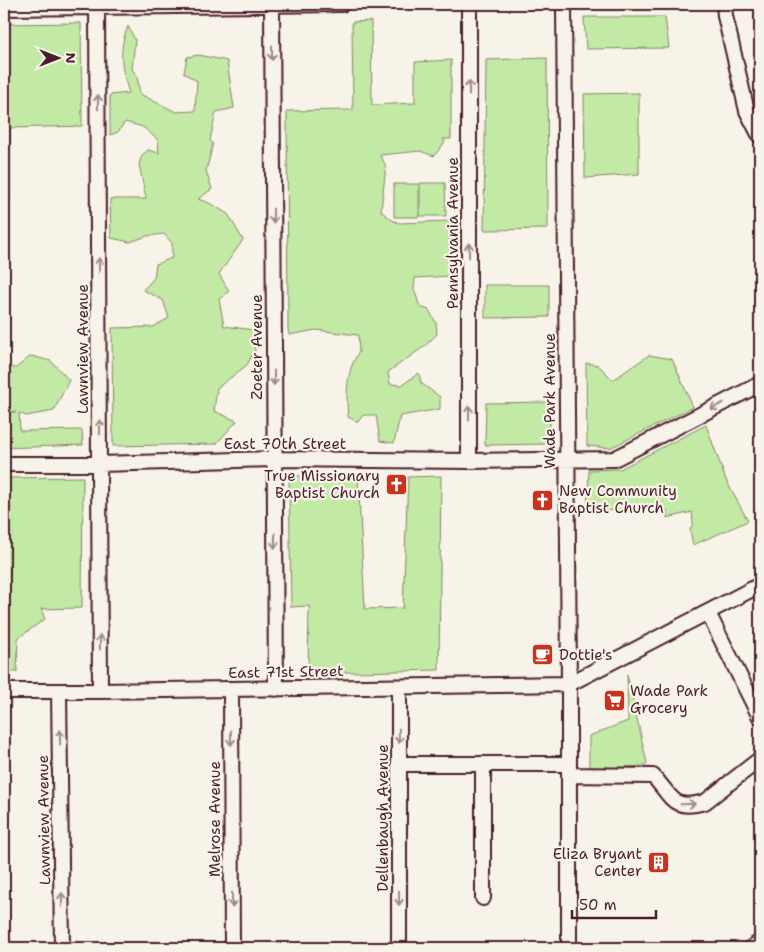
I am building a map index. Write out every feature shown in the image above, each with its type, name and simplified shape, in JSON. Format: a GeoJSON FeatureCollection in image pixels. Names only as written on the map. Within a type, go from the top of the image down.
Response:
{"type":"FeatureCollection","features":[{"type":"Feature","properties":{"kind":"street"},"geometry":{"type":"LineString","coordinates":[[4,8],[342,4]]}},
{"type":"Feature","properties":{"kind":"street","name":"Pennsylvania Avenue"},"geometry":{"type":"LineString","coordinates":[[469,4],[469,462]]}},
{"type":"Feature","properties":{"kind":"street","name":"Wade Park Avenue"},"geometry":{"type":"LineString","coordinates":[[564,4],[569,948]]}},
{"type":"Feature","properties":{"kind":"street"},"geometry":{"type":"LineString","coordinates":[[724,4],[725,16],[747,111],[760,136]]}},
{"type":"Feature","properties":{"kind":"street","name":"Zoeter Avenue"},"geometry":{"type":"LineString","coordinates":[[272,5],[276,689]]}},
{"type":"Feature","properties":{"kind":"street","name":"Lawnview Avenue"},"geometry":{"type":"LineString","coordinates":[[97,7],[100,691]]}},
{"type":"Feature","properties":{"kind":"street","name":"East 70th Street"},"geometry":{"type":"LineString","coordinates":[[4,464],[100,464],[274,459],[469,462],[614,459],[760,384]]}},
{"type":"Feature","properties":{"kind":"street"},"geometry":{"type":"LineString","coordinates":[[569,684],[760,586]]}},
{"type":"Feature","properties":{"kind":"street"},"geometry":{"type":"LineString","coordinates":[[708,613],[760,717]]}},
{"type":"Feature","properties":{"kind":"street","name":"East 71st Street"},"geometry":{"type":"LineString","coordinates":[[4,691],[569,684]]}},
{"type":"Feature","properties":{"kind":"street","name":"Dellenbaugh Avenue"},"geometry":{"type":"LineString","coordinates":[[399,687],[399,948]]}},
{"type":"Feature","properties":{"kind":"street","name":"Melrose Avenue"},"geometry":{"type":"LineString","coordinates":[[231,689],[232,948]]}},
{"type":"Feature","properties":{"kind":"street","name":"Lawnview Avenue"},"geometry":{"type":"LineString","coordinates":[[59,691],[62,948]]}},
{"type":"Feature","properties":{"kind":"street"},"geometry":{"type":"LineString","coordinates":[[399,764],[483,764],[653,776],[663,787],[670,799],[678,805],[694,805],[705,802],[760,759]]}},
{"type":"Feature","properties":{"kind":"street"},"geometry":{"type":"LineString","coordinates":[[483,764],[484,898]]}},
{"type":"Feature","properties":{"kind":"street"},"geometry":{"type":"LineString","coordinates":[[752,948],[760,942]]}},
{"type":"Feature","properties":{"kind":"green space"},"geometry":{"type":"Polygon","coordinates":[[[584,17],[665,17],[669,48],[586,49],[584,17]]]}},
{"type":"Feature","properties":{"kind":"green space"},"geometry":{"type":"Polygon","coordinates":[[[371,21],[372,105],[415,103],[415,62],[451,60],[451,139],[443,139],[445,142],[434,156],[420,151],[380,155],[386,166],[381,211],[399,223],[449,221],[451,276],[415,278],[414,289],[420,307],[429,310],[436,323],[437,334],[425,346],[388,372],[390,384],[402,385],[419,373],[421,383],[440,397],[440,409],[400,416],[394,443],[380,441],[376,415],[363,415],[358,422],[348,417],[348,383],[349,375],[359,352],[358,335],[316,330],[289,335],[288,330],[287,111],[353,110],[352,22],[371,21]]]}},
{"type":"Feature","properties":{"kind":"green space"},"geometry":{"type":"Polygon","coordinates":[[[81,23],[82,126],[10,128],[10,199],[4,200],[4,24],[81,23]]]}},
{"type":"Feature","properties":{"kind":"green space"},"geometry":{"type":"Polygon","coordinates":[[[128,26],[135,40],[132,69],[137,76],[140,94],[176,112],[195,111],[197,81],[184,73],[187,57],[199,55],[227,61],[234,108],[216,112],[210,140],[213,144],[206,171],[212,189],[198,199],[228,214],[243,240],[219,274],[229,291],[219,299],[224,326],[254,330],[255,350],[247,365],[217,388],[214,411],[237,421],[216,444],[113,446],[112,328],[153,327],[169,318],[163,300],[143,290],[154,278],[156,264],[172,258],[172,243],[164,234],[147,236],[130,242],[111,238],[110,199],[146,199],[139,164],[142,155],[148,150],[159,153],[158,140],[143,127],[125,122],[118,132],[110,135],[110,95],[129,93],[122,59],[123,43],[128,26]]]}},
{"type":"Feature","properties":{"kind":"green space"},"geometry":{"type":"Polygon","coordinates":[[[547,58],[548,229],[484,230],[486,60],[547,58]]]}},
{"type":"Feature","properties":{"kind":"green space"},"geometry":{"type":"Polygon","coordinates":[[[639,93],[639,174],[585,178],[584,94],[639,93]]]}},
{"type":"Feature","properties":{"kind":"green space"},"geometry":{"type":"Polygon","coordinates":[[[420,183],[445,183],[446,216],[420,216],[420,183]]]}},
{"type":"Feature","properties":{"kind":"green space"},"geometry":{"type":"Polygon","coordinates":[[[394,184],[419,184],[419,217],[394,217],[394,184]]]}},
{"type":"Feature","properties":{"kind":"green space"},"geometry":{"type":"Polygon","coordinates":[[[485,285],[549,285],[549,317],[485,318],[485,285]]]}},
{"type":"Feature","properties":{"kind":"green space"},"geometry":{"type":"Polygon","coordinates":[[[649,355],[672,359],[693,407],[610,448],[587,446],[586,363],[598,365],[613,380],[649,355]]]}},
{"type":"Feature","properties":{"kind":"green space"},"geometry":{"type":"Polygon","coordinates":[[[31,356],[51,361],[69,380],[54,411],[26,416],[19,413],[20,431],[82,430],[83,445],[4,448],[4,413],[16,412],[4,409],[4,367],[16,368],[31,356]]]}},
{"type":"Feature","properties":{"kind":"green space"},"geometry":{"type":"Polygon","coordinates":[[[550,402],[550,444],[485,445],[486,403],[550,402]]]}},
{"type":"Feature","properties":{"kind":"green space"},"geometry":{"type":"Polygon","coordinates":[[[706,425],[726,480],[748,521],[693,545],[690,529],[693,524],[692,512],[667,518],[667,510],[587,511],[589,470],[620,469],[706,425]]]}},
{"type":"Feature","properties":{"kind":"green space"},"geometry":{"type":"Polygon","coordinates":[[[289,476],[358,476],[365,609],[403,608],[408,477],[441,476],[439,670],[308,673],[309,606],[291,607],[289,476]]]}},
{"type":"Feature","properties":{"kind":"green space"},"geometry":{"type":"Polygon","coordinates":[[[83,477],[82,608],[41,609],[45,619],[18,638],[17,672],[4,672],[4,478],[83,477]]]}},
{"type":"Feature","properties":{"kind":"green space"},"geometry":{"type":"Polygon","coordinates":[[[627,674],[647,763],[643,766],[589,769],[589,736],[628,721],[627,674]]]}},
{"type":"Feature","properties":{"kind":"place","name":"True Missionary Baptist Church"},"geometry":{"type":"Point","coordinates":[396,485]}},
{"type":"Feature","properties":{"kind":"place","name":"New Community Baptist Church"},"geometry":{"type":"Point","coordinates":[543,500]}},
{"type":"Feature","properties":{"kind":"place","name":"Dottie's"},"geometry":{"type":"Point","coordinates":[543,655]}},
{"type":"Feature","properties":{"kind":"place","name":"Wade Park Grocery"},"geometry":{"type":"Point","coordinates":[614,700]}},
{"type":"Feature","properties":{"kind":"place","name":"Eliza Bryant Center"},"geometry":{"type":"Point","coordinates":[658,863]}}]}
